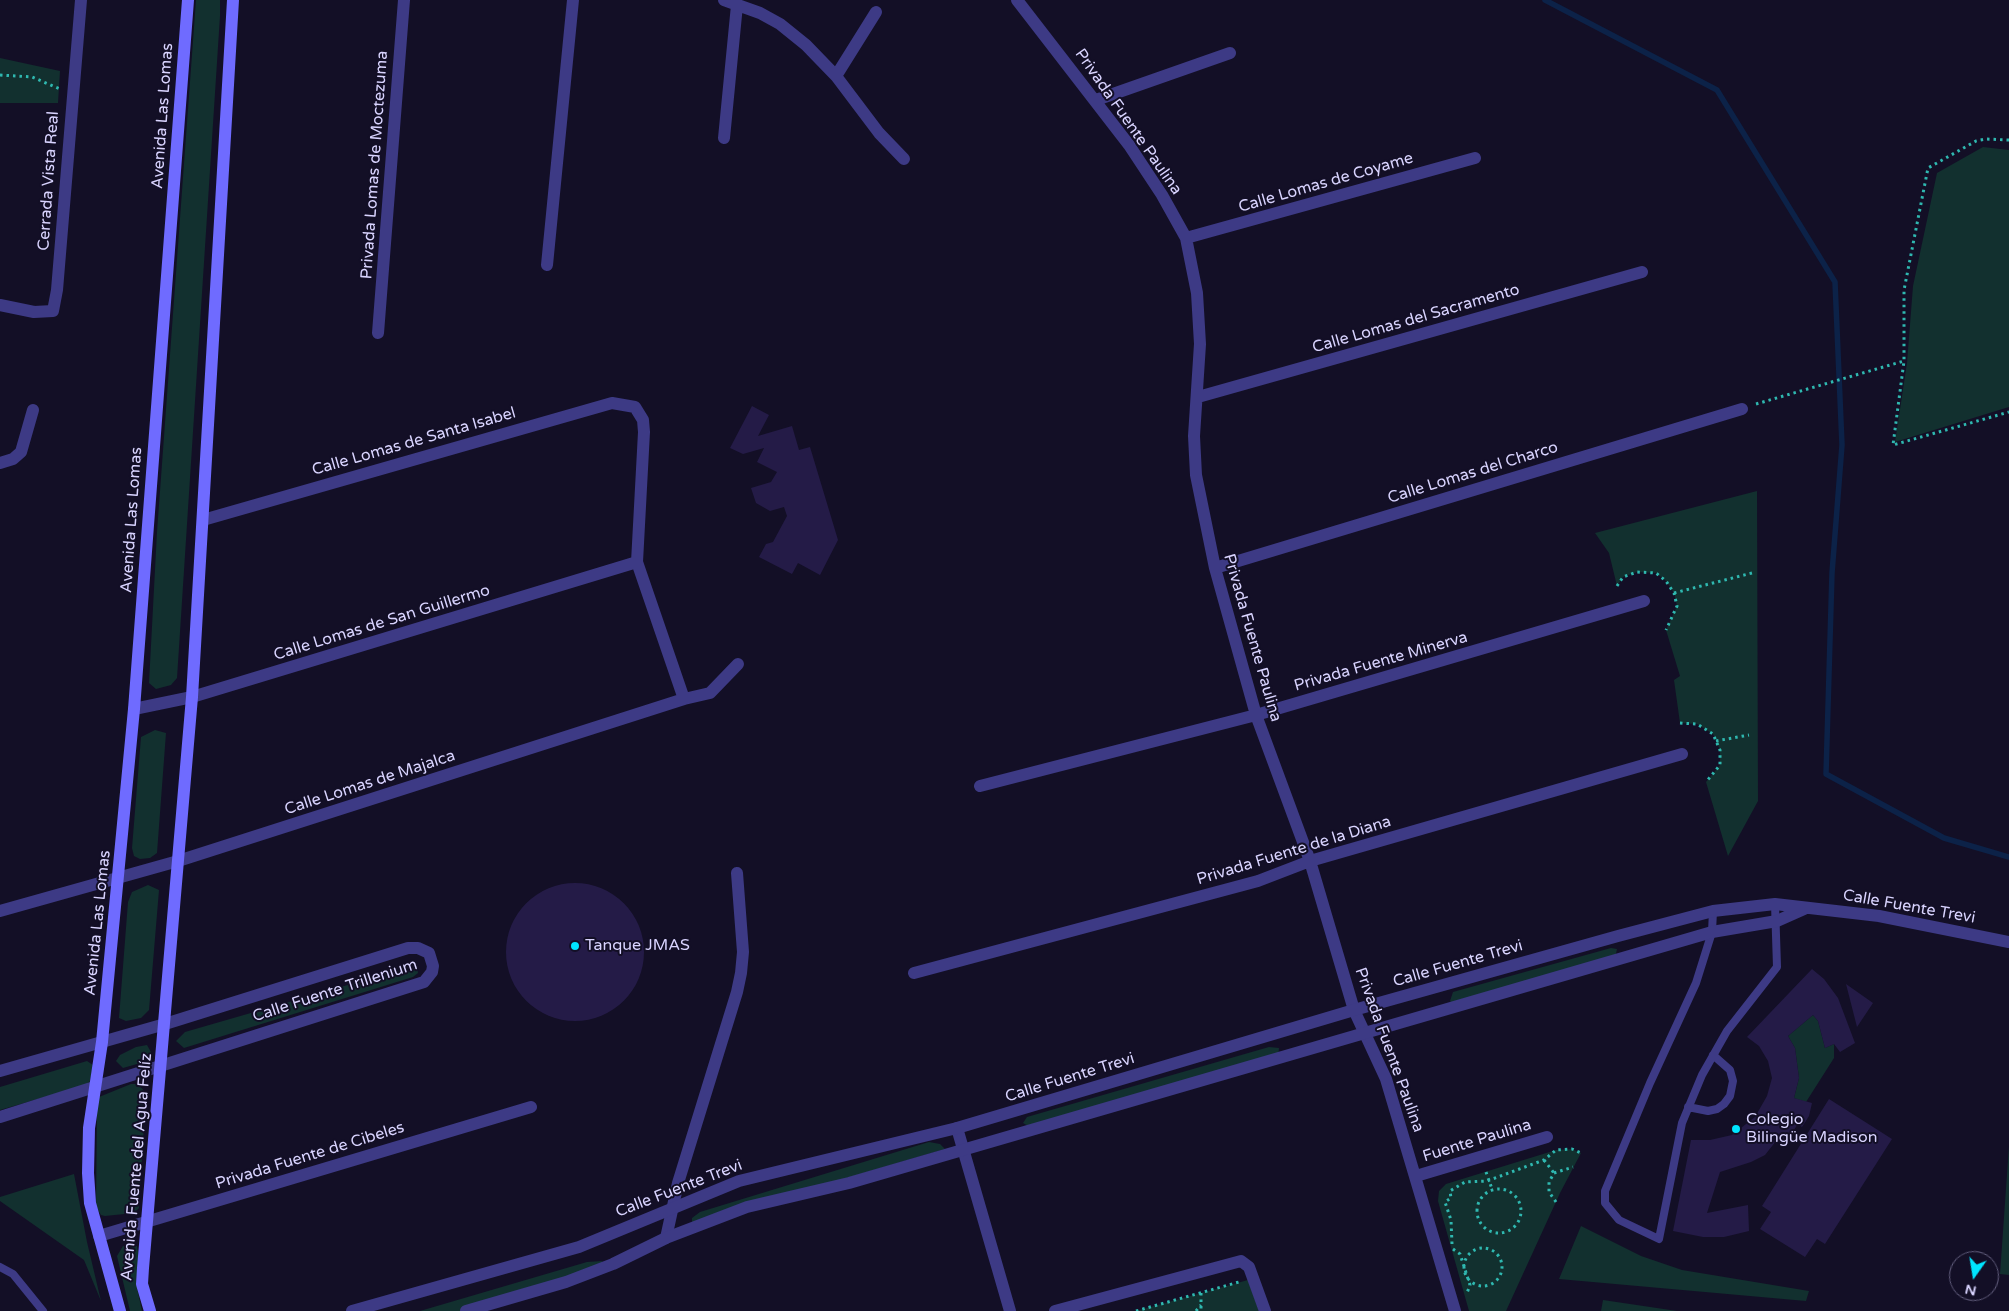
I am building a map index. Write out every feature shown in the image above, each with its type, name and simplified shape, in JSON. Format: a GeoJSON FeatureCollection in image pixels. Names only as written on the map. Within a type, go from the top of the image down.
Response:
{"type":"FeatureCollection","features":[{"type":"Feature","properties":{"kind":"main road","name":"Avenida Las Lomas"},"geometry":{"type":"LineString","coordinates":[[102,1042],[134,709],[188,0]]}},
{"type":"Feature","properties":{"kind":"main road"},"geometry":{"type":"LineString","coordinates":[[165,1024],[192,697],[232,0]]}},
{"type":"Feature","properties":{"kind":"main road","name":"Avenida Fuente del Agua Felíz"},"geometry":{"type":"LineString","coordinates":[[150,1311],[142,1284],[165,1024]]}},
{"type":"Feature","properties":{"kind":"main road","name":"Avenida Fuente del Agua Felíz"},"geometry":{"type":"LineString","coordinates":[[102,1042],[89,1128],[88,1173],[90,1203],[120,1311]]}},
{"type":"Feature","properties":{"kind":"street","name":"Cerrada Vista Real"},"geometry":{"type":"LineString","coordinates":[[0,305],[34,312],[53,311],[57,290],[81,0]]}},
{"type":"Feature","properties":{"kind":"street","name":"Privada Lomas de Moctezuma"},"geometry":{"type":"LineString","coordinates":[[378,333],[404,0]]}},
{"type":"Feature","properties":{"kind":"street"},"geometry":{"type":"LineString","coordinates":[[547,265],[574,0]]}},
{"type":"Feature","properties":{"kind":"street"},"geometry":{"type":"LineString","coordinates":[[724,0],[780,24],[806,44],[836,76],[879,132],[904,159]]}},
{"type":"Feature","properties":{"kind":"street","name":"Privada Fuente Paulina"},"geometry":{"type":"LineString","coordinates":[[1017,0],[1096,100],[1162,195],[1186,238],[1197,293],[1200,344],[1198,398],[1194,436],[1196,475],[1215,568],[1256,715],[1310,861],[1354,1010],[1386,1078],[1455,1311]]}},
{"type":"Feature","properties":{"kind":"street"},"geometry":{"type":"LineString","coordinates":[[724,138],[737,4]]}},
{"type":"Feature","properties":{"kind":"street"},"geometry":{"type":"LineString","coordinates":[[836,76],[876,12]]}},
{"type":"Feature","properties":{"kind":"street"},"geometry":{"type":"LineString","coordinates":[[1096,100],[1230,53]]}},
{"type":"Feature","properties":{"kind":"street","name":"Calle Lomas de Coyame"},"geometry":{"type":"LineString","coordinates":[[1186,238],[1474,158]]}},
{"type":"Feature","properties":{"kind":"street","name":"Calle Lomas del Sacramento"},"geometry":{"type":"LineString","coordinates":[[1198,398],[1642,272]]}},
{"type":"Feature","properties":{"kind":"street","name":"Calle Lomas de Santa Isabel"},"geometry":{"type":"LineString","coordinates":[[202,520],[612,403],[635,407],[643,420],[644,432],[637,562]]}},
{"type":"Feature","properties":{"kind":"street","name":"Calle Lomas del Charco"},"geometry":{"type":"LineString","coordinates":[[1215,568],[1742,409]]}},
{"type":"Feature","properties":{"kind":"street"},"geometry":{"type":"LineString","coordinates":[[0,463],[13,459],[21,452],[33,410]]}},
{"type":"Feature","properties":{"kind":"street","name":"Calle Lomas de San Guillermo"},"geometry":{"type":"LineString","coordinates":[[134,709],[192,697],[637,562]]}},
{"type":"Feature","properties":{"kind":"street"},"geometry":{"type":"LineString","coordinates":[[637,562],[684,699]]}},
{"type":"Feature","properties":{"kind":"street","name":"Privada Fuente Minerva"},"geometry":{"type":"LineString","coordinates":[[980,786],[1256,715],[1644,601]]}},
{"type":"Feature","properties":{"kind":"street","name":"Calle Lomas de Majalca"},"geometry":{"type":"LineString","coordinates":[[0,911],[178,861],[684,699],[710,693],[738,664]]}},
{"type":"Feature","properties":{"kind":"street","name":"Privada Fuente de la Diana"},"geometry":{"type":"LineString","coordinates":[[914,973],[1258,881],[1310,861],[1682,754]]}},
{"type":"Feature","properties":{"kind":"street"},"geometry":{"type":"LineString","coordinates":[[666,1238],[678,1183],[737,992],[741,973],[743,952],[737,873]]}},
{"type":"Feature","properties":{"kind":"street","name":"Calle Fuente Trevi"},"geometry":{"type":"LineString","coordinates":[[352,1311],[579,1247],[739,1181],[957,1128],[1354,1010],[1713,911],[1775,904],[1804,909],[1879,916],[2009,942]]}},
{"type":"Feature","properties":{"kind":"street","name":"Calle Fuente Trevi"},"geometry":{"type":"LineString","coordinates":[[466,1311],[566,1282],[613,1264],[666,1238],[747,1207],[849,1183],[1365,1035],[1712,932],[1777,921],[1804,909]]}},
{"type":"Feature","properties":{"kind":"street","name":"Calle Fuente Trillenium"},"geometry":{"type":"LineString","coordinates":[[0,1071],[165,1024],[408,948],[418,948],[429,953],[433,966],[432,972],[424,982],[0,1117]]}},
{"type":"Feature","properties":{"kind":"street","name":"Privada Fuente de Cibeles"},"geometry":{"type":"LineString","coordinates":[[99,1236],[531,1107]]}},
{"type":"Feature","properties":{"kind":"street"},"geometry":{"type":"LineString","coordinates":[[957,1128],[1010,1311]]}},
{"type":"Feature","properties":{"kind":"street","name":"Fuente Paulina"},"geometry":{"type":"LineString","coordinates":[[1416,1176],[1547,1137]]}},
{"type":"Feature","properties":{"kind":"street"},"geometry":{"type":"LineString","coordinates":[[1055,1311],[1237,1261],[1246,1263],[1249,1267],[1265,1311]]}},
{"type":"Feature","properties":{"kind":"lane"},"geometry":{"type":"LineString","coordinates":[[1713,911],[1712,932],[1706,957],[1688,1004],[1650,1083],[1605,1191],[1605,1202],[1619,1220],[1659,1239],[1682,1123],[1688,1107],[1727,1031],[1777,967],[1775,904]]}},
{"type":"Feature","properties":{"kind":"lane"},"geometry":{"type":"LineString","coordinates":[[1688,1107],[1708,1111],[1717,1109],[1730,1096],[1733,1080],[1730,1070],[1713,1055]]}},
{"type":"Feature","properties":{"kind":"lane"},"geometry":{"type":"LineString","coordinates":[[0,1267],[13,1274],[43,1311]]}},
{"type":"Feature","properties":{"kind":"path"},"geometry":{"type":"LineString","coordinates":[[0,75],[32,78],[73,92]]}},
{"type":"Feature","properties":{"kind":"path"},"geometry":{"type":"LineString","coordinates":[[2009,140],[1976,140],[1928,168],[1904,290],[1904,361],[1893,446],[2009,412]]}},
{"type":"Feature","properties":{"kind":"path"},"geometry":{"type":"LineString","coordinates":[[1770,400],[1904,361]]}},
{"type":"Feature","properties":{"kind":"path"},"geometry":{"type":"LineString","coordinates":[[1674,593],[1752,573]]}},
{"type":"Feature","properties":{"kind":"path"},"geometry":{"type":"LineString","coordinates":[[1680,723],[1697,724],[1713,734],[1720,750],[1720,765],[1706,782]]}},
{"type":"Feature","properties":{"kind":"path"},"geometry":{"type":"LineString","coordinates":[[1716,742],[1749,735]]}},
{"type":"Feature","properties":{"kind":"path"},"geometry":{"type":"LineString","coordinates":[[1465,1298],[1470,1285],[1464,1272],[1460,1254],[1452,1248],[1452,1220],[1445,1202],[1451,1198],[1450,1191],[1465,1182],[1487,1181],[1544,1160],[1556,1150],[1572,1148],[1581,1152]]}},
{"type":"Feature","properties":{"kind":"path"},"geometry":{"type":"LineString","coordinates":[[1544,1160],[1554,1173]]}},
{"type":"Feature","properties":{"kind":"path"},"geometry":{"type":"LineString","coordinates":[[1556,1202],[1549,1192],[1548,1182],[1554,1173],[1573,1167]]}},
{"type":"Feature","properties":{"kind":"path"},"geometry":{"type":"LineString","coordinates":[[1486,1172],[1492,1189]]}},
{"type":"Feature","properties":{"kind":"path"},"geometry":{"type":"LineString","coordinates":[[1492,1189],[1507,1189],[1518,1198],[1521,1205],[1521,1212],[1516,1226],[1503,1233],[1488,1231],[1478,1220],[1477,1205],[1485,1192],[1492,1189]]}},
{"type":"Feature","properties":{"kind":"path"},"geometry":{"type":"LineString","coordinates":[[1481,1248],[1493,1251],[1501,1261],[1501,1273],[1498,1278],[1488,1285],[1476,1285],[1467,1278],[1464,1272],[1466,1259],[1474,1250],[1481,1248]]}},
{"type":"Feature","properties":{"kind":"path"},"geometry":{"type":"LineString","coordinates":[[1136,1311],[1248,1280]]}},
{"type":"Feature","properties":{"kind":"path"},"geometry":{"type":"LineString","coordinates":[[1201,1293],[1201,1311]]}},
{"type":"Feature","properties":{"kind":"path"},"geometry":{"type":"LineString","coordinates":[[1196,1311],[1201,1304]]}},
{"type":"Feature","properties":{"kind":"green space"},"geometry":{"type":"Polygon","coordinates":[[[196,0],[220,0],[220,16],[177,678],[171,685],[156,689],[149,683],[157,532],[196,0]]]}},
{"type":"Feature","properties":{"kind":"green space"},"geometry":{"type":"Polygon","coordinates":[[[0,58],[60,71],[58,103],[0,103],[0,58]]]}},
{"type":"Feature","properties":{"kind":"green space"},"geometry":{"type":"Polygon","coordinates":[[[1983,147],[2009,150],[2009,407],[1895,442],[1907,363],[1913,286],[1937,173],[1983,147]]]}},
{"type":"Feature","properties":{"kind":"green space"},"geometry":{"type":"Polygon","coordinates":[[[1757,491],[1758,801],[1728,856],[1706,782],[1720,765],[1720,750],[1713,734],[1697,724],[1680,723],[1674,680],[1680,676],[1666,630],[1677,606],[1674,593],[1666,581],[1656,573],[1637,572],[1623,577],[1617,586],[1609,553],[1595,533],[1757,491]]]}},
{"type":"Feature","properties":{"kind":"green space"},"geometry":{"type":"Polygon","coordinates":[[[155,730],[166,733],[157,853],[150,858],[140,859],[134,856],[132,848],[141,737],[155,730]]]}},
{"type":"Feature","properties":{"kind":"green space"},"geometry":{"type":"Polygon","coordinates":[[[148,885],[159,890],[149,1010],[141,1018],[126,1021],[119,1018],[128,902],[132,892],[148,885]]]}},
{"type":"Feature","properties":{"kind":"green space"},"geometry":{"type":"Polygon","coordinates":[[[1611,948],[1617,949],[1615,958],[1454,1005],[1450,1001],[1453,992],[1611,948]]]}},
{"type":"Feature","properties":{"kind":"green space"},"geometry":{"type":"Polygon","coordinates":[[[410,967],[417,968],[418,973],[413,977],[184,1048],[176,1041],[185,1032],[410,967]]]}},
{"type":"Feature","properties":{"kind":"green space"},"geometry":{"type":"Polygon","coordinates":[[[1813,1015],[1818,1021],[1825,1048],[1834,1044],[1834,1058],[1806,1102],[1794,1098],[1799,1078],[1795,1048],[1788,1036],[1813,1015]]]}},
{"type":"Feature","properties":{"kind":"green space"},"geometry":{"type":"Polygon","coordinates":[[[147,1045],[152,1054],[144,1062],[123,1068],[116,1061],[120,1055],[136,1047],[147,1045]]]}},
{"type":"Feature","properties":{"kind":"green space"},"geometry":{"type":"Polygon","coordinates":[[[1269,1047],[1279,1048],[1278,1058],[1030,1127],[1023,1123],[1027,1117],[1269,1047]]]}},
{"type":"Feature","properties":{"kind":"green space"},"geometry":{"type":"Polygon","coordinates":[[[87,1061],[93,1065],[90,1081],[86,1085],[0,1110],[0,1087],[87,1061]]]}},
{"type":"Feature","properties":{"kind":"green space"},"geometry":{"type":"Polygon","coordinates":[[[131,1084],[138,1084],[146,1093],[139,1208],[134,1213],[105,1216],[101,1215],[96,1207],[97,1103],[99,1097],[131,1084]]]}},
{"type":"Feature","properties":{"kind":"green space"},"geometry":{"type":"Polygon","coordinates":[[[929,1142],[940,1144],[945,1149],[692,1224],[692,1218],[700,1212],[929,1142]]]}},
{"type":"Feature","properties":{"kind":"green space"},"geometry":{"type":"Polygon","coordinates":[[[2009,1146],[2009,1275],[2000,1274],[2009,1146]]]}},
{"type":"Feature","properties":{"kind":"green space"},"geometry":{"type":"Polygon","coordinates":[[[1572,1149],[1581,1153],[1560,1193],[1506,1311],[1469,1311],[1438,1201],[1439,1191],[1446,1184],[1556,1150],[1572,1149]]]}},
{"type":"Feature","properties":{"kind":"green space"},"geometry":{"type":"Polygon","coordinates":[[[74,1174],[101,1301],[84,1260],[0,1201],[0,1197],[74,1174]]]}},
{"type":"Feature","properties":{"kind":"green space"},"geometry":{"type":"Polygon","coordinates":[[[1581,1226],[1641,1256],[1682,1270],[1809,1291],[1806,1301],[1559,1279],[1581,1226]]]}},
{"type":"Feature","properties":{"kind":"green space"},"geometry":{"type":"Polygon","coordinates":[[[123,1246],[137,1246],[139,1257],[136,1283],[142,1311],[130,1311],[117,1256],[123,1246]]]}},
{"type":"Feature","properties":{"kind":"green space"},"geometry":{"type":"Polygon","coordinates":[[[602,1261],[606,1271],[466,1311],[420,1311],[587,1262],[602,1261]]]}},
{"type":"Feature","properties":{"kind":"green space"},"geometry":{"type":"Polygon","coordinates":[[[1248,1280],[1259,1311],[1136,1311],[1248,1280]]]}},
{"type":"Feature","properties":{"kind":"green space"},"geometry":{"type":"Polygon","coordinates":[[[1603,1300],[1677,1311],[1601,1311],[1603,1300]]]}},
{"type":"Feature","properties":{"kind":"building"},"geometry":{"type":"Polygon","coordinates":[[[752,406],[769,415],[758,436],[792,426],[799,450],[810,447],[838,540],[820,575],[798,563],[792,574],[759,557],[766,544],[773,542],[787,516],[784,507],[770,511],[756,503],[751,488],[771,482],[777,472],[757,462],[764,448],[743,454],[730,448],[752,406]]]}},
{"type":"Feature","properties":{"kind":"building","name":"Tanque JMAS"},"geometry":{"type":"Polygon","coordinates":[[[575,883],[601,888],[624,903],[639,926],[644,952],[639,978],[624,1001],[601,1016],[575,1021],[549,1016],[526,1001],[511,978],[506,952],[511,926],[526,903],[549,888],[575,883]]]}},
{"type":"Feature","properties":{"kind":"building"},"geometry":{"type":"Polygon","coordinates":[[[1812,969],[1824,979],[1838,998],[1855,1043],[1840,1052],[1834,1044],[1825,1048],[1818,1021],[1813,1015],[1788,1036],[1795,1048],[1799,1078],[1794,1098],[1812,1103],[1809,1116],[1802,1127],[1798,1124],[1783,1145],[1776,1141],[1765,1155],[1751,1162],[1720,1172],[1707,1213],[1748,1205],[1749,1231],[1724,1237],[1703,1237],[1673,1231],[1691,1140],[1710,1140],[1732,1135],[1755,1117],[1767,1096],[1772,1078],[1768,1061],[1759,1046],[1747,1037],[1812,969]]]}},
{"type":"Feature","properties":{"kind":"building"},"geometry":{"type":"Polygon","coordinates":[[[1846,984],[1873,1003],[1857,1027],[1846,984]]]}},
{"type":"Feature","properties":{"kind":"building"},"geometry":{"type":"Polygon","coordinates":[[[1829,1099],[1892,1139],[1825,1244],[1817,1239],[1805,1257],[1760,1229],[1771,1212],[1762,1206],[1829,1099]]]}},
{"type":"Feature","properties":{"kind":"waterway"},"geometry":{"type":"LineString","coordinates":[[1545,0],[1717,90],[1835,282],[1842,445],[1832,573],[1826,774],[1944,838],[2009,857]]}},
{"type":"Feature","properties":{"kind":"place","name":"Tanque JMAS"},"geometry":{"type":"Point","coordinates":[575,946]}},
{"type":"Feature","properties":{"kind":"place","name":"Colegio Bilingüe Madison"},"geometry":{"type":"Point","coordinates":[1736,1129]}}]}
